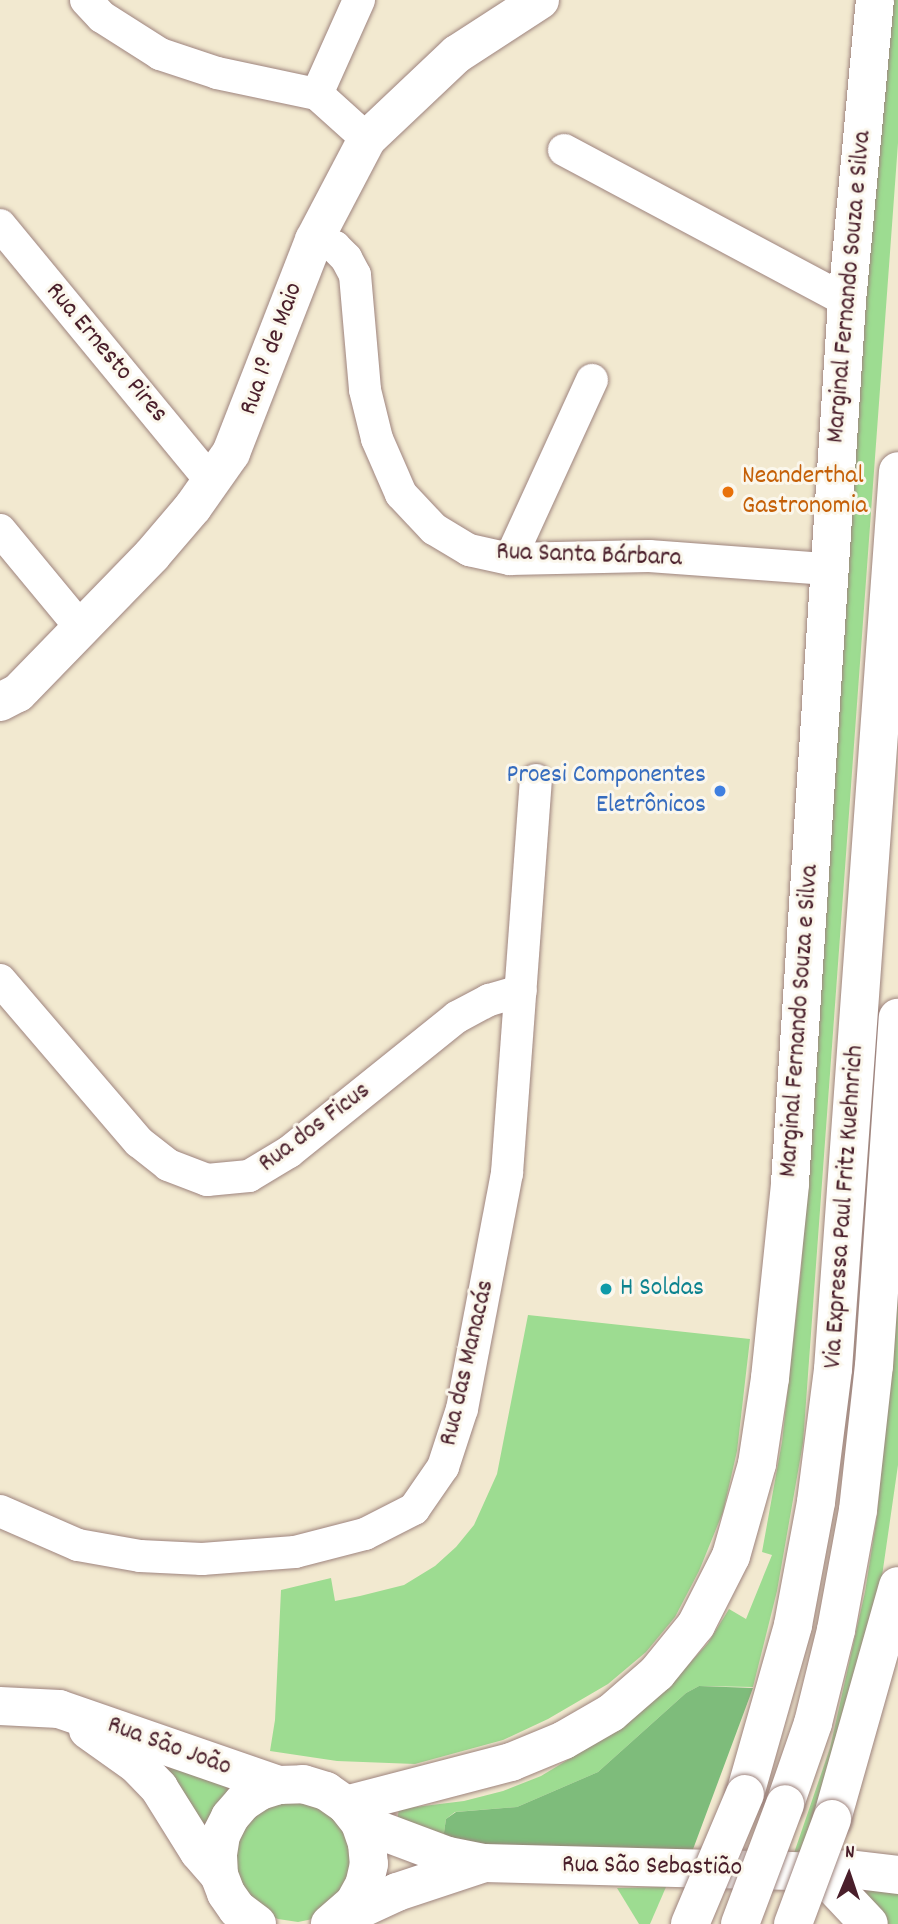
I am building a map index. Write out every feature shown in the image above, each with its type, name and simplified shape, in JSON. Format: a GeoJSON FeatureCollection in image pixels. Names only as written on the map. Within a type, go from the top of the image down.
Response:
{"type":"FeatureCollection","features":[{"type":"Feature","properties":{"kind":"street"},"geometry":{"type":"LineString","coordinates":[[86,0],[102,17],[160,54],[217,73],[317,94],[367,138]]}},
{"type":"Feature","properties":{"kind":"street"},"geometry":{"type":"LineString","coordinates":[[317,94],[359,0]]}},
{"type":"Feature","properties":{"kind":"street","name":"Rua 1º de Maio"},"geometry":{"type":"LineString","coordinates":[[0,702],[18,693],[152,555],[232,453],[314,240],[367,138],[457,54],[540,0]]}},
{"type":"Feature","properties":{"kind":"street","name":"Marginal Fernando Souza e Silva"},"geometry":{"type":"LineString","coordinates":[[353,1814],[511,1762],[564,1740],[611,1713],[657,1673],[696,1625],[731,1556],[757,1464],[770,1378],[789,1194],[847,301],[875,0]]}},
{"type":"Feature","properties":{"kind":"street"},"geometry":{"type":"LineString","coordinates":[[564,150],[847,301]]}},
{"type":"Feature","properties":{"kind":"street","name":"Rua Ernesto Pires"},"geometry":{"type":"LineString","coordinates":[[0,225],[211,481]]}},
{"type":"Feature","properties":{"kind":"street","name":"Rua Santa Bárbara"},"geometry":{"type":"LineString","coordinates":[[314,240],[335,247],[346,258],[355,275],[365,390],[377,439],[401,494],[434,529],[469,550],[510,559],[649,556],[828,569]]}},
{"type":"Feature","properties":{"kind":"street"},"geometry":{"type":"LineString","coordinates":[[510,559],[592,380]]}},
{"type":"Feature","properties":{"kind":"street","name":"Via Expressa Paul Fritz Kuehnrich"},"geometry":{"type":"LineString","coordinates":[[690,1924],[745,1794],[793,1625],[816,1502],[833,1369],[898,471]]}},
{"type":"Feature","properties":{"kind":"street"},"geometry":{"type":"LineString","coordinates":[[0,530],[82,629]]}},
{"type":"Feature","properties":{"kind":"street","name":"Rua das Manacás"},"geometry":{"type":"LineString","coordinates":[[0,1511],[78,1545],[140,1556],[202,1559],[295,1552],[365,1534],[414,1509],[443,1467],[462,1409],[506,1173],[536,780]]}},
{"type":"Feature","properties":{"kind":"street","name":"Rua dos Ficus"},"geometry":{"type":"LineString","coordinates":[[0,980],[139,1142],[168,1166],[207,1181],[249,1177],[289,1152],[457,1017],[489,1000],[521,991]]}},
{"type":"Feature","properties":{"kind":"street","name":"Via Expressa Paul Fritz Kuehnrich"},"geometry":{"type":"LineString","coordinates":[[740,1924],[813,1723],[836,1630],[858,1510],[874,1366],[898,1018]]}},
{"type":"Feature","properties":{"kind":"street"},"geometry":{"type":"LineString","coordinates":[[793,1924],[832,1819],[898,1586]]}},
{"type":"Feature","properties":{"kind":"street","name":"Rua São João"},"geometry":{"type":"LineString","coordinates":[[0,1706],[59,1709],[279,1784],[303,1784],[326,1791],[353,1814]]}},
{"type":"Feature","properties":{"kind":"street","name":"Rua São João"},"geometry":{"type":"LineString","coordinates":[[59,1709],[137,1765],[159,1788],[199,1852],[219,1875],[226,1893],[237,1909],[257,1924]]}},
{"type":"Feature","properties":{"kind":"street"},"geometry":{"type":"LineString","coordinates":[[219,1875],[221,1835],[230,1817],[243,1802],[279,1784]]}},
{"type":"Feature","properties":{"kind":"street"},"geometry":{"type":"LineString","coordinates":[[335,1921],[354,1903],[364,1885],[369,1864],[367,1843],[353,1814]]}},
{"type":"Feature","properties":{"kind":"street","name":"Rua São Sebastião"},"geometry":{"type":"LineString","coordinates":[[353,1814],[448,1856],[484,1863],[820,1872],[849,1869],[898,1875]]}},
{"type":"Feature","properties":{"kind":"street","name":"Rua São Sebastião"},"geometry":{"type":"LineString","coordinates":[[335,1921],[397,1892],[484,1863]]}},
{"type":"Feature","properties":{"kind":"street"},"geometry":{"type":"LineString","coordinates":[[820,1872],[869,1924]]}},
{"type":"Feature","properties":{"kind":"green space"},"geometry":{"type":"Polygon","coordinates":[[[891,0],[898,0],[898,143],[803,1443],[777,1591],[753,1687],[699,1686],[686,1693],[598,1772],[517,1807],[455,1812],[446,1819],[442,1846],[397,1821],[399,1809],[464,1801],[503,1791],[541,1776],[624,1726],[670,1685],[708,1643],[729,1609],[746,1619],[772,1555],[762,1552],[782,1442],[801,1270],[867,286],[891,0]]]}},
{"type":"Feature","properties":{"kind":"green space"},"geometry":{"type":"Polygon","coordinates":[[[898,1294],[898,1465],[879,1597],[802,1859],[793,1856],[830,1748],[865,1592],[877,1516],[898,1294]]]}},
{"type":"Feature","properties":{"kind":"green space"},"geometry":{"type":"Polygon","coordinates":[[[528,1315],[750,1339],[737,1451],[723,1512],[699,1571],[675,1617],[646,1652],[608,1684],[548,1719],[503,1740],[415,1764],[337,1761],[270,1751],[275,1720],[281,1590],[331,1578],[335,1601],[360,1596],[404,1585],[435,1566],[456,1547],[474,1525],[497,1474],[528,1315]]]}},
{"type":"Feature","properties":{"kind":"green space"},"geometry":{"type":"Polygon","coordinates":[[[699,1686],[753,1688],[692,1852],[442,1846],[446,1819],[456,1812],[517,1807],[598,1772],[686,1693],[699,1686]]]}},
{"type":"Feature","properties":{"kind":"green space"},"geometry":{"type":"Polygon","coordinates":[[[172,1760],[241,1785],[206,1839],[161,1774],[172,1760]]]}},
{"type":"Feature","properties":{"kind":"green space"},"geometry":{"type":"Polygon","coordinates":[[[283,1801],[323,1806],[352,1834],[354,1882],[318,1918],[298,1922],[278,1919],[260,1911],[237,1878],[237,1842],[244,1828],[255,1815],[283,1801]]]}},
{"type":"Feature","properties":{"kind":"green space"},"geometry":{"type":"Polygon","coordinates":[[[848,1881],[898,1884],[898,1924],[886,1924],[848,1881]]]}},
{"type":"Feature","properties":{"kind":"green space"},"geometry":{"type":"Polygon","coordinates":[[[666,1887],[650,1924],[639,1924],[617,1888],[666,1887]]]}},
{"type":"Feature","properties":{"kind":"place","name":"Neanderthal Gastronomia"},"geometry":{"type":"Point","coordinates":[728,492]}},
{"type":"Feature","properties":{"kind":"place","name":"Proesi Componentes Eletrônicos"},"geometry":{"type":"Point","coordinates":[720,791]}},
{"type":"Feature","properties":{"kind":"place","name":"H Soldas"},"geometry":{"type":"Point","coordinates":[606,1289]}}]}
